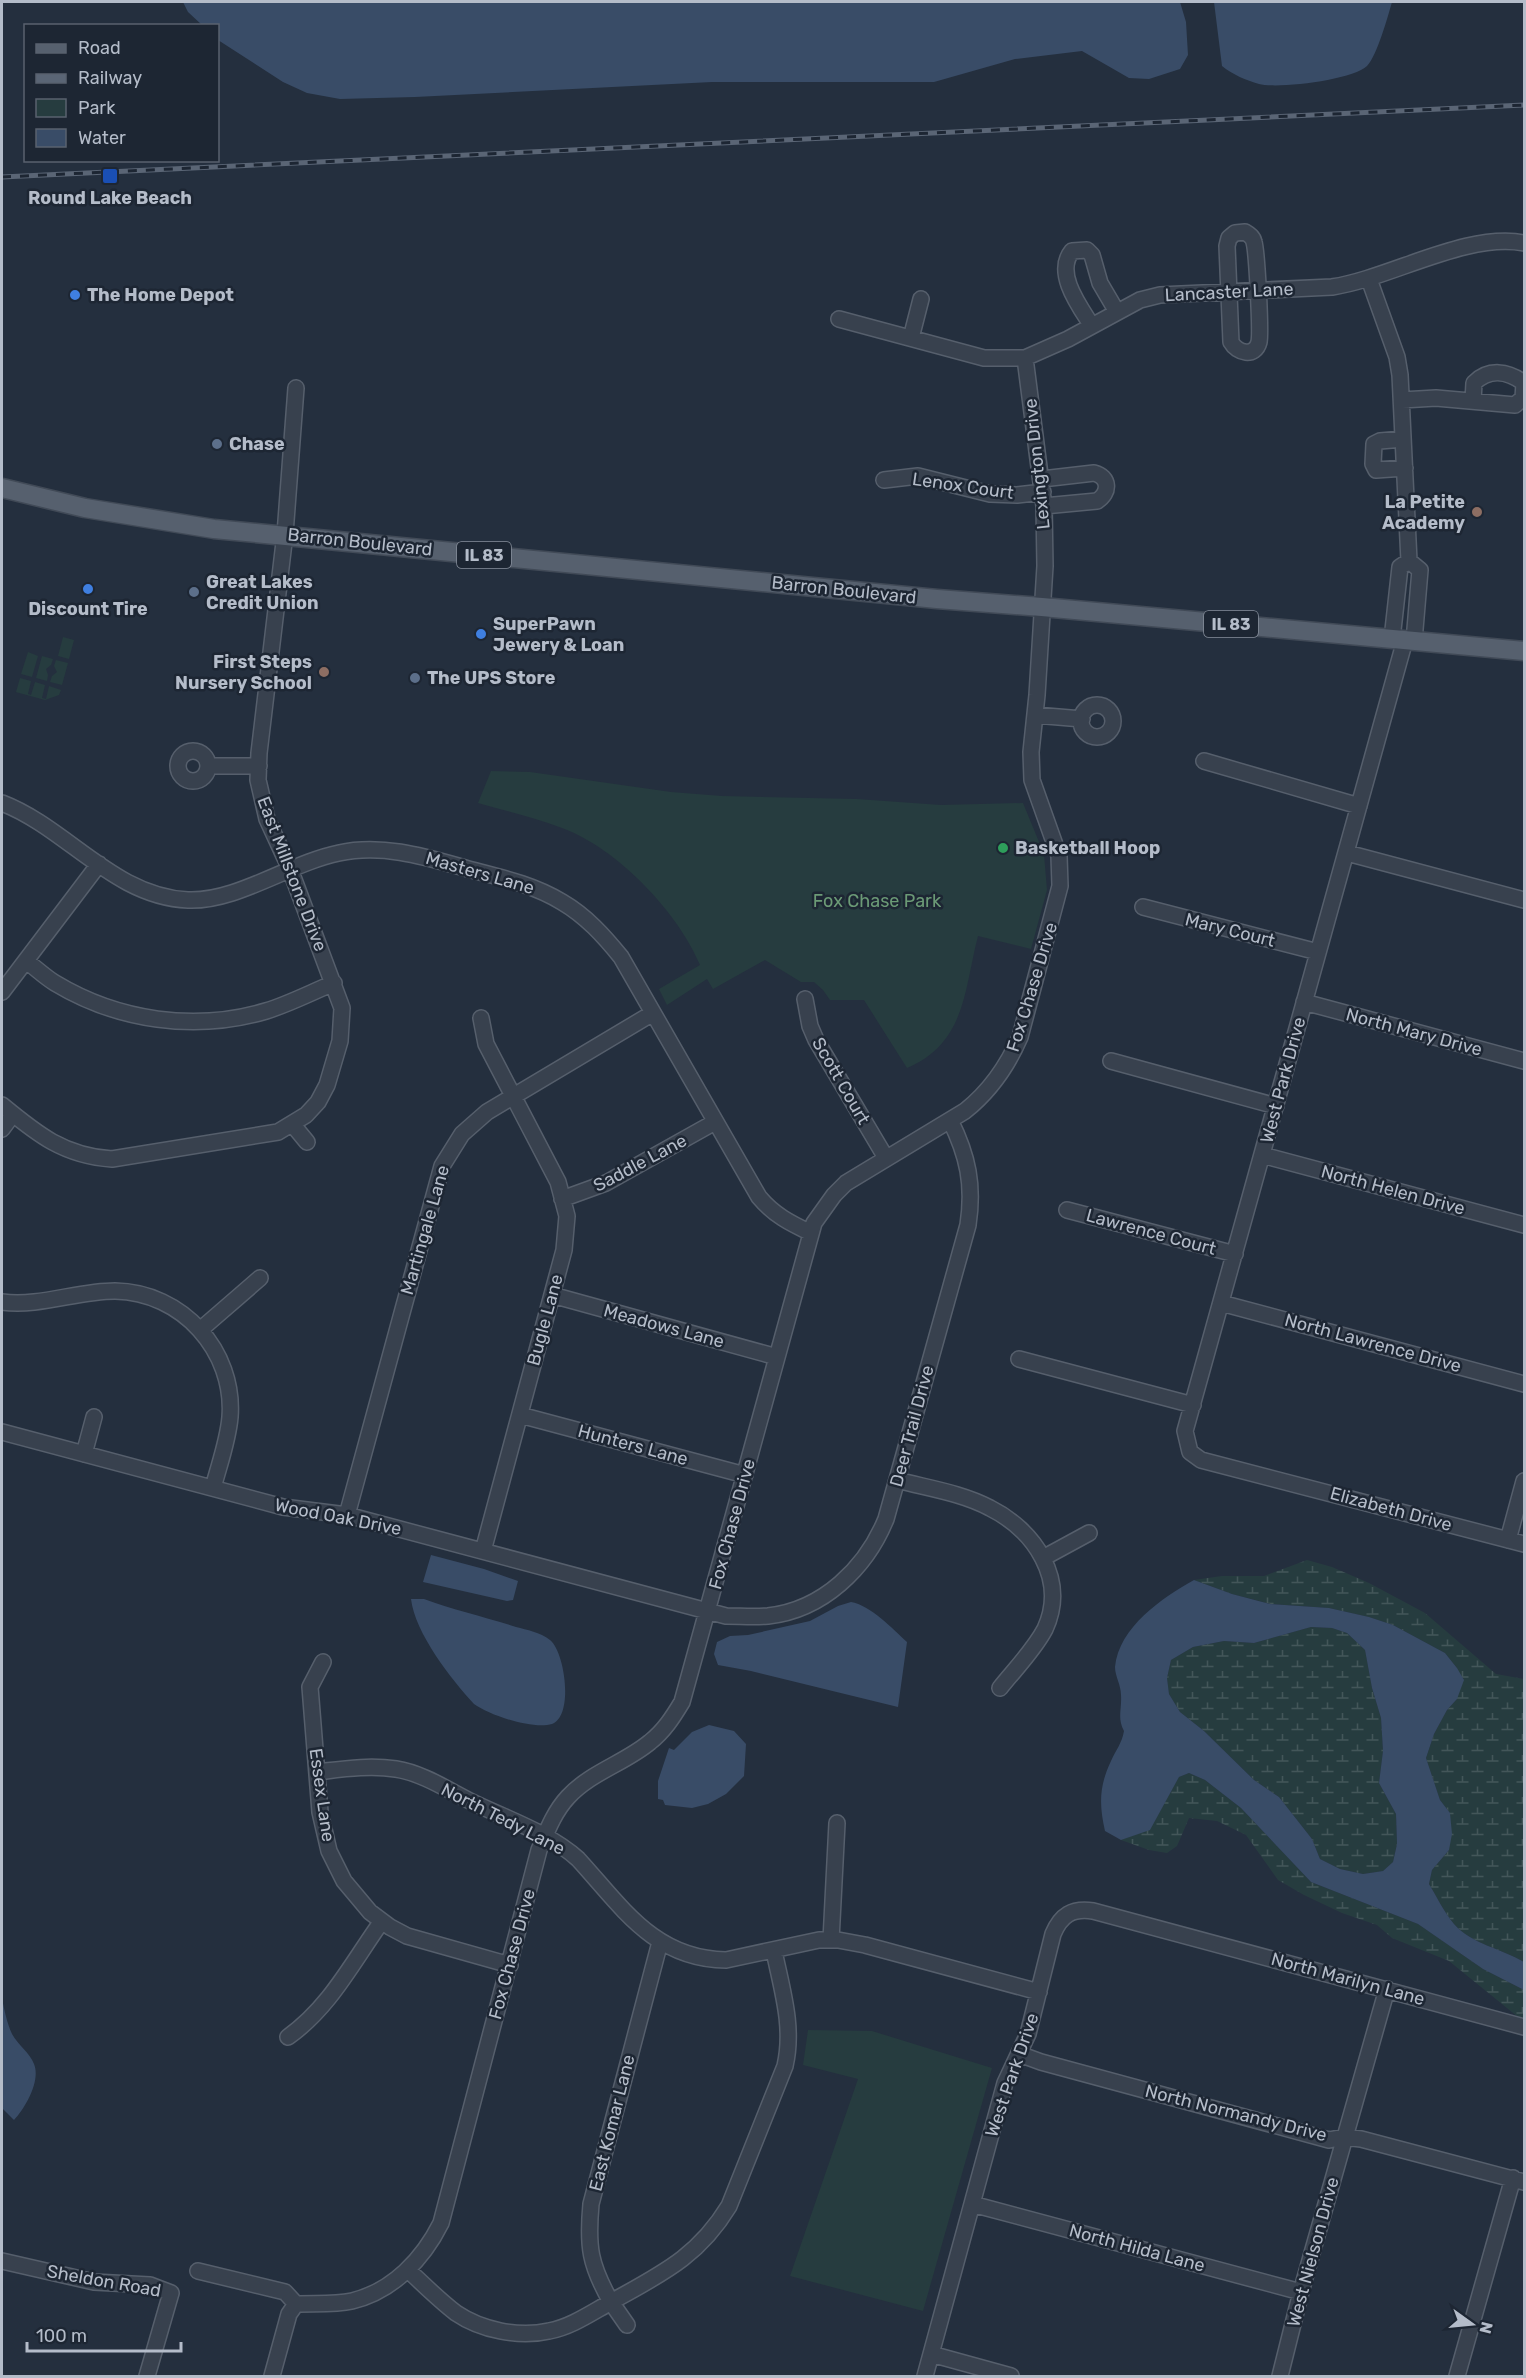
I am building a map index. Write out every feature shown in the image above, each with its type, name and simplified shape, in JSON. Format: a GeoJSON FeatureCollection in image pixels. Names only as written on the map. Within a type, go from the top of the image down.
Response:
{"type":"FeatureCollection","features":[{"type":"Feature","properties":{"kind":"main road","name":"Barron Boulevard"},"geometry":{"type":"LineString","coordinates":[[2,488],[85,508],[214,529],[285,534],[937,599],[1042,607]]}},
{"type":"Feature","properties":{"kind":"main road","name":"IL 83"},"geometry":{"type":"LineString","coordinates":[[1042,607],[1524,651]]}},
{"type":"Feature","properties":{"kind":"street"},"geometry":{"type":"LineString","coordinates":[[1245,232],[1252,236],[1255,244],[1259,341],[1251,352],[1240,352],[1231,342],[1228,293],[1227,246],[1229,238],[1235,233],[1245,232]]}},
{"type":"Feature","properties":{"kind":"street","name":"Lancaster Lane"},"geometry":{"type":"LineString","coordinates":[[839,319],[984,358],[1025,358],[1044,351],[1140,300],[1160,295],[1332,287],[1356,283],[1480,243],[1504,240],[1524,243]]}},
{"type":"Feature","properties":{"kind":"street"},"geometry":{"type":"LineString","coordinates":[[1092,326],[1071,291],[1065,266],[1066,258],[1072,251],[1087,250],[1092,255],[1100,283],[1118,312]]}},
{"type":"Feature","properties":{"kind":"street"},"geometry":{"type":"LineString","coordinates":[[1369,279],[1397,357],[1402,400],[1409,561],[1420,570],[1404,640]]}},
{"type":"Feature","properties":{"kind":"street"},"geometry":{"type":"LineString","coordinates":[[911,338],[921,299]]}},
{"type":"Feature","properties":{"kind":"street","name":"Lexington Drive"},"geometry":{"type":"LineString","coordinates":[[1025,358],[1043,492],[1042,607]]}},
{"type":"Feature","properties":{"kind":"street","name":"East Millstone Drive"},"geometry":{"type":"LineString","coordinates":[[293,1125],[318,1102],[327,1085],[343,1025],[342,1008],[334,984],[290,869],[267,819],[260,789],[259,766],[285,534],[296,388]]}},
{"type":"Feature","properties":{"kind":"street"},"geometry":{"type":"LineString","coordinates":[[1402,400],[1436,398],[1473,401]]}},
{"type":"Feature","properties":{"kind":"street"},"geometry":{"type":"LineString","coordinates":[[1404,439],[1380,441],[1374,444],[1372,465],[1376,470],[1405,468]]}},
{"type":"Feature","properties":{"kind":"street","name":"Lenox Court"},"geometry":{"type":"LineString","coordinates":[[884,480],[918,476],[990,494],[1017,495],[1043,492]]}},
{"type":"Feature","properties":{"kind":"street"},"geometry":{"type":"LineString","coordinates":[[1404,640],[1400,567],[1409,561]]}},
{"type":"Feature","properties":{"kind":"street","name":"Fox Chase Drive"},"geometry":{"type":"LineString","coordinates":[[296,2304],[353,2301],[390,2284],[408,2270],[432,2241],[441,2223],[544,1837],[557,1810],[569,1796],[592,1778],[649,1743],[666,1727],[682,1702],[709,1611],[814,1223],[834,1195],[846,1183],[950,1120],[981,1098],[995,1082],[1013,1054],[1020,1037],[1058,901],[1060,886],[1059,856],[1032,780],[1031,752],[1042,607]]}},
{"type":"Feature","properties":{"kind":"street","name":"West Park Drive"},"geometry":{"type":"LineString","coordinates":[[1257,1474],[1201,1460],[1190,1452],[1185,1431],[1347,853],[1404,640]]}},
{"type":"Feature","properties":{"kind":"street"},"geometry":{"type":"LineString","coordinates":[[1035,715],[1082,719]]}},
{"type":"Feature","properties":{"kind":"street"},"geometry":{"type":"LineString","coordinates":[[1204,761],[1359,806]]}},
{"type":"Feature","properties":{"kind":"street"},"geometry":{"type":"LineString","coordinates":[[208,766],[259,766]]}},
{"type":"Feature","properties":{"kind":"street","name":"Masters Lane"},"geometry":{"type":"LineString","coordinates":[[2,802],[43,823],[124,881],[165,896],[189,900],[226,894],[340,852],[397,851],[517,882],[563,902],[603,935],[621,957],[759,1197],[784,1221],[811,1233]]}},
{"type":"Feature","properties":{"kind":"street"},"geometry":{"type":"LineString","coordinates":[[1347,853],[1524,900]]}},
{"type":"Feature","properties":{"kind":"street"},"geometry":{"type":"LineString","coordinates":[[2,992],[99,864]]}},
{"type":"Feature","properties":{"kind":"street","name":"Mary Court"},"geometry":{"type":"LineString","coordinates":[[1143,907],[1318,952]]}},
{"type":"Feature","properties":{"kind":"street"},"geometry":{"type":"LineString","coordinates":[[26,961],[52,981],[97,1004],[142,1017],[170,1021],[222,1020],[244,1016],[267,1010],[334,984]]}},
{"type":"Feature","properties":{"kind":"street","name":"Scott Court"},"geometry":{"type":"LineString","coordinates":[[805,999],[810,1026],[816,1040],[886,1158]]}},
{"type":"Feature","properties":{"kind":"street","name":"North Mary Drive"},"geometry":{"type":"LineString","coordinates":[[1304,1002],[1524,1061]]}},
{"type":"Feature","properties":{"kind":"street","name":"Martingale Lane"},"geometry":{"type":"LineString","coordinates":[[347,1515],[442,1166],[456,1142],[476,1119],[653,1013]]}},
{"type":"Feature","properties":{"kind":"street","name":"Bugle Lane"},"geometry":{"type":"LineString","coordinates":[[481,1018],[486,1044],[558,1182],[567,1216],[566,1235],[552,1295],[483,1551]]}},
{"type":"Feature","properties":{"kind":"street"},"geometry":{"type":"LineString","coordinates":[[1111,1062],[1276,1106]]}},
{"type":"Feature","properties":{"kind":"street"},"geometry":{"type":"LineString","coordinates":[[2,1129],[7,1109],[58,1147],[96,1158],[112,1159],[257,1137],[278,1132],[293,1125],[307,1142]]}},
{"type":"Feature","properties":{"kind":"street","name":"Deer Trail Drive"},"geometry":{"type":"LineString","coordinates":[[709,1611],[726,1616],[770,1616],[809,1604],[829,1593],[871,1552],[886,1519],[969,1218],[971,1198],[967,1162],[964,1148],[950,1120]]}},
{"type":"Feature","properties":{"kind":"street","name":"Saddle Lane"},"geometry":{"type":"LineString","coordinates":[[562,1199],[606,1184],[715,1122]]}},
{"type":"Feature","properties":{"kind":"street","name":"North Helen Drive"},"geometry":{"type":"LineString","coordinates":[[1262,1155],[1524,1225]]}},
{"type":"Feature","properties":{"kind":"street","name":"Lawrence Court"},"geometry":{"type":"LineString","coordinates":[[1067,1210],[1235,1254]]}},
{"type":"Feature","properties":{"kind":"street"},"geometry":{"type":"LineString","coordinates":[[200,1330],[260,1278]]}},
{"type":"Feature","properties":{"kind":"street"},"geometry":{"type":"LineString","coordinates":[[2,1302],[43,1301],[100,1292],[130,1292],[168,1304],[192,1320],[210,1340],[220,1361],[229,1397],[230,1417],[227,1435],[213,1488]]}},
{"type":"Feature","properties":{"kind":"street","name":"Meadows Lane"},"geometry":{"type":"LineString","coordinates":[[552,1295],[777,1357]]}},
{"type":"Feature","properties":{"kind":"street","name":"North Lawrence Drive"},"geometry":{"type":"LineString","coordinates":[[1221,1303],[1524,1384]]}},
{"type":"Feature","properties":{"kind":"street"},"geometry":{"type":"LineString","coordinates":[[1020,1359],[1193,1405]]}},
{"type":"Feature","properties":{"kind":"street","name":"Hunters Lane"},"geometry":{"type":"LineString","coordinates":[[520,1415],[745,1475]]}},
{"type":"Feature","properties":{"kind":"street"},"geometry":{"type":"LineString","coordinates":[[84,1454],[94,1417]]}},
{"type":"Feature","properties":{"kind":"street","name":"Wood Oak Drive"},"geometry":{"type":"LineString","coordinates":[[2,1432],[283,1507],[347,1515],[709,1611]]}},
{"type":"Feature","properties":{"kind":"street","name":"Elizabeth Drive"},"geometry":{"type":"LineString","coordinates":[[1257,1474],[1524,1544]]}},
{"type":"Feature","properties":{"kind":"street"},"geometry":{"type":"LineString","coordinates":[[897,1480],[990,1507],[1023,1531],[1036,1546],[1049,1570],[1053,1584],[1050,1616],[1040,1637],[1000,1688]]}},
{"type":"Feature","properties":{"kind":"street"},"geometry":{"type":"LineString","coordinates":[[1508,1540],[1524,1481]]}},
{"type":"Feature","properties":{"kind":"street"},"geometry":{"type":"LineString","coordinates":[[1043,1558],[1089,1533]]}},
{"type":"Feature","properties":{"kind":"street","name":"Essex Lane"},"geometry":{"type":"LineString","coordinates":[[323,1662],[310,1687],[323,1831],[336,1866],[360,1901],[382,1921],[407,1936],[510,1965]]}},
{"type":"Feature","properties":{"kind":"street","name":"North Tedy Lane"},"geometry":{"type":"LineString","coordinates":[[317,1772],[372,1767],[398,1769],[429,1781],[544,1837],[568,1850],[578,1859],[649,1935],[687,1955],[711,1960],[741,1958],[819,1940],[831,1940],[865,1945],[1039,1992]]}},
{"type":"Feature","properties":{"kind":"street"},"geometry":{"type":"LineString","coordinates":[[831,1940],[837,1823]]}},
{"type":"Feature","properties":{"kind":"street","name":"West Park Drive"},"geometry":{"type":"LineString","coordinates":[[924,2376],[1005,2083],[1028,2034],[1057,1924],[1068,1913],[1075,1910],[1093,1911],[1171,1931]]}},
{"type":"Feature","properties":{"kind":"street"},"geometry":{"type":"LineString","coordinates":[[288,2037],[316,2014],[337,1988],[382,1921]]}},
{"type":"Feature","properties":{"kind":"street","name":"North Marilyn Lane"},"geometry":{"type":"LineString","coordinates":[[1171,1931],[1524,2027]]}},
{"type":"Feature","properties":{"kind":"street","name":"East Komar Lane"},"geometry":{"type":"LineString","coordinates":[[627,2325],[611,2302],[592,2263],[588,2235],[591,2204],[660,1942]]}},
{"type":"Feature","properties":{"kind":"street"},"geometry":{"type":"LineString","coordinates":[[408,2270],[469,2321],[507,2332],[549,2332],[575,2322],[670,2269],[703,2243],[729,2206],[789,2051],[790,2030],[774,1951]]}},
{"type":"Feature","properties":{"kind":"street","name":"West Nielson Drive"},"geometry":{"type":"LineString","coordinates":[[1280,2376],[1301,2292],[1387,1989]]}},
{"type":"Feature","properties":{"kind":"street","name":"North Normandy Drive"},"geometry":{"type":"LineString","coordinates":[[1018,2054],[1329,2140],[1344,2137],[1361,2139],[1519,2180]]}},
{"type":"Feature","properties":{"kind":"street"},"geometry":{"type":"LineString","coordinates":[[1457,2376],[1519,2180]]}},
{"type":"Feature","properties":{"kind":"street","name":"North Hilda Lane"},"geometry":{"type":"LineString","coordinates":[[972,2204],[1301,2292]]}},
{"type":"Feature","properties":{"kind":"street","name":"Sheldon Road"},"geometry":{"type":"LineString","coordinates":[[2,2261],[94,2282],[150,2285],[171,2293],[147,2376]]}},
{"type":"Feature","properties":{"kind":"street"},"geometry":{"type":"LineString","coordinates":[[198,2271],[285,2292],[296,2304],[289,2314],[272,2376]]}},
{"type":"Feature","properties":{"kind":"street"},"geometry":{"type":"LineString","coordinates":[[931,2354],[1011,2376]]}},
{"type":"Feature","properties":{"kind":"green space"},"geometry":{"type":"Polygon","coordinates":[[[63,637],[74,640],[69,659],[58,656],[63,637]]]}},
{"type":"Feature","properties":{"kind":"green space"},"geometry":{"type":"Polygon","coordinates":[[[28,652],[38,656],[32,677],[21,674],[28,652]]]}},
{"type":"Feature","properties":{"kind":"green space"},"geometry":{"type":"Polygon","coordinates":[[[42,656],[53,659],[51,665],[46,669],[47,681],[36,678],[42,656]]]}},
{"type":"Feature","properties":{"kind":"green space"},"geometry":{"type":"Polygon","coordinates":[[[56,660],[68,663],[62,685],[50,682],[52,676],[57,672],[54,666],[56,660]]]}},
{"type":"Feature","properties":{"kind":"green space"},"geometry":{"type":"Polygon","coordinates":[[[20,678],[31,681],[28,694],[31,695],[35,682],[45,685],[42,698],[46,699],[49,686],[61,690],[59,695],[45,700],[12,691],[16,692],[20,678]]]}},
{"type":"Feature","properties":{"kind":"green space","name":"Fox Chase Park"},"geometry":{"type":"Polygon","coordinates":[[[491,771],[530,772],[671,792],[722,796],[857,799],[941,805],[1023,803],[1044,854],[1047,890],[1031,949],[978,936],[965,995],[952,1029],[941,1044],[926,1057],[907,1068],[864,1000],[830,1000],[814,982],[801,982],[765,960],[713,989],[707,979],[667,1005],[659,989],[700,965],[677,924],[643,884],[624,866],[583,837],[552,824],[478,803],[491,771]]]}},
{"type":"Feature","properties":{"kind":"green space"},"geometry":{"type":"Polygon","coordinates":[[[1307,1560],[1332,1567],[1369,1583],[1425,1613],[1496,1674],[1524,1679],[1524,1962],[1469,1937],[1461,1931],[1447,1915],[1429,1884],[1432,1870],[1449,1850],[1450,1813],[1440,1800],[1426,1758],[1434,1734],[1447,1710],[1457,1699],[1457,1668],[1445,1653],[1393,1625],[1369,1617],[1329,1608],[1271,1604],[1232,1594],[1194,1580],[1222,1576],[1264,1576],[1307,1560]]]}},
{"type":"Feature","properties":{"kind":"green space"},"geometry":{"type":"Polygon","coordinates":[[[1311,1627],[1332,1628],[1347,1633],[1365,1650],[1372,1688],[1381,1718],[1383,1751],[1379,1783],[1396,1814],[1397,1844],[1393,1862],[1383,1871],[1363,1874],[1340,1869],[1320,1859],[1312,1839],[1279,1797],[1254,1780],[1204,1731],[1180,1712],[1169,1694],[1167,1678],[1171,1660],[1193,1647],[1224,1641],[1254,1643],[1311,1627]]]}},
{"type":"Feature","properties":{"kind":"green space"},"geometry":{"type":"Polygon","coordinates":[[[1189,1773],[1205,1780],[1241,1808],[1311,1882],[1418,1924],[1483,1969],[1524,1990],[1524,2019],[1518,2017],[1449,1961],[1392,1938],[1377,1925],[1342,1913],[1278,1880],[1246,1835],[1217,1821],[1189,1818],[1177,1846],[1167,1853],[1149,1850],[1121,1840],[1150,1829],[1179,1777],[1189,1773]]]}},
{"type":"Feature","properties":{"kind":"green space"},"geometry":{"type":"Polygon","coordinates":[[[808,2030],[872,2031],[992,2068],[923,2311],[790,2276],[858,2079],[803,2065],[808,2030]]]}},
{"type":"Feature","properties":{"kind":"water"},"geometry":{"type":"Polygon","coordinates":[[[183,2],[1180,2],[1186,22],[1188,55],[1180,69],[1149,79],[1129,78],[1082,51],[1015,59],[934,82],[712,82],[340,99],[307,93],[283,82],[219,41],[219,24],[201,24],[188,12],[183,2]]]}},
{"type":"Feature","properties":{"kind":"water"},"geometry":{"type":"Polygon","coordinates":[[[1214,2],[1392,2],[1378,45],[1367,66],[1359,71],[1332,79],[1269,85],[1259,84],[1235,75],[1222,66],[1214,2]]]}},
{"type":"Feature","properties":{"kind":"water"},"geometry":{"type":"Polygon","coordinates":[[[431,1555],[518,1581],[513,1600],[507,1601],[423,1582],[431,1555]]]}},
{"type":"Feature","properties":{"kind":"water"},"geometry":{"type":"Polygon","coordinates":[[[1194,1580],[1232,1594],[1270,1604],[1329,1608],[1369,1617],[1393,1625],[1445,1653],[1464,1680],[1457,1699],[1447,1710],[1434,1734],[1426,1758],[1440,1800],[1450,1813],[1452,1834],[1449,1850],[1432,1870],[1429,1884],[1447,1915],[1461,1931],[1469,1937],[1524,1962],[1524,1990],[1483,1969],[1418,1924],[1311,1882],[1241,1808],[1205,1780],[1189,1773],[1179,1777],[1150,1830],[1121,1840],[1105,1831],[1101,1804],[1102,1787],[1124,1731],[1120,1718],[1121,1691],[1115,1667],[1118,1653],[1133,1627],[1144,1615],[1194,1580]],[[1311,1627],[1254,1643],[1224,1641],[1193,1647],[1171,1660],[1167,1678],[1169,1694],[1180,1712],[1204,1731],[1254,1780],[1279,1797],[1312,1839],[1320,1859],[1340,1869],[1363,1874],[1383,1871],[1393,1862],[1397,1844],[1396,1814],[1379,1783],[1383,1751],[1381,1718],[1372,1688],[1365,1650],[1347,1633],[1332,1628],[1311,1627]]]}},
{"type":"Feature","properties":{"kind":"water"},"geometry":{"type":"Polygon","coordinates":[[[411,1599],[424,1599],[533,1632],[550,1640],[560,1657],[565,1684],[563,1709],[559,1719],[552,1724],[534,1725],[500,1717],[474,1704],[435,1655],[419,1626],[411,1599]]]}},
{"type":"Feature","properties":{"kind":"water"},"geometry":{"type":"Polygon","coordinates":[[[851,1602],[873,1613],[907,1642],[898,1707],[718,1665],[714,1654],[717,1642],[730,1636],[748,1635],[810,1621],[838,1606],[851,1602]]]}},
{"type":"Feature","properties":{"kind":"water"},"geometry":{"type":"Polygon","coordinates":[[[709,1725],[734,1731],[746,1744],[744,1776],[726,1794],[708,1804],[692,1808],[665,1805],[663,1800],[658,1799],[658,1781],[669,1748],[674,1750],[692,1732],[709,1725]]]}},
{"type":"Feature","properties":{"kind":"water"},"geometry":{"type":"Polygon","coordinates":[[[2,1998],[12,2034],[32,2060],[36,2071],[31,2094],[14,2120],[2,2108],[2,1998]]]}},
{"type":"Feature","properties":{"kind":"railway"},"geometry":{"type":"LineString","coordinates":[[2,177],[1524,105]]}},
{"type":"Feature","properties":{"kind":"place","name":"Round Lake Beach"},"geometry":{"type":"Point","coordinates":[110,176]}},
{"type":"Feature","properties":{"kind":"place","name":"The Home Depot"},"geometry":{"type":"Point","coordinates":[75,295]}},
{"type":"Feature","properties":{"kind":"place","name":"Chase"},"geometry":{"type":"Point","coordinates":[217,444]}},
{"type":"Feature","properties":{"kind":"place","name":"La Petite Academy"},"geometry":{"type":"Point","coordinates":[1477,512]}},
{"type":"Feature","properties":{"kind":"place","name":"Discount Tire"},"geometry":{"type":"Point","coordinates":[88,589]}},
{"type":"Feature","properties":{"kind":"place","name":"Great Lakes Credit Union"},"geometry":{"type":"Point","coordinates":[194,592]}},
{"type":"Feature","properties":{"kind":"place","name":"SuperPawn Jewery & Loan"},"geometry":{"type":"Point","coordinates":[481,634]}},
{"type":"Feature","properties":{"kind":"place","name":"First Steps Nursery School"},"geometry":{"type":"Point","coordinates":[324,672]}},
{"type":"Feature","properties":{"kind":"place","name":"The UPS Store"},"geometry":{"type":"Point","coordinates":[415,678]}},
{"type":"Feature","properties":{"kind":"place","name":"Basketball Hoop"},"geometry":{"type":"Point","coordinates":[1003,848]}}]}
